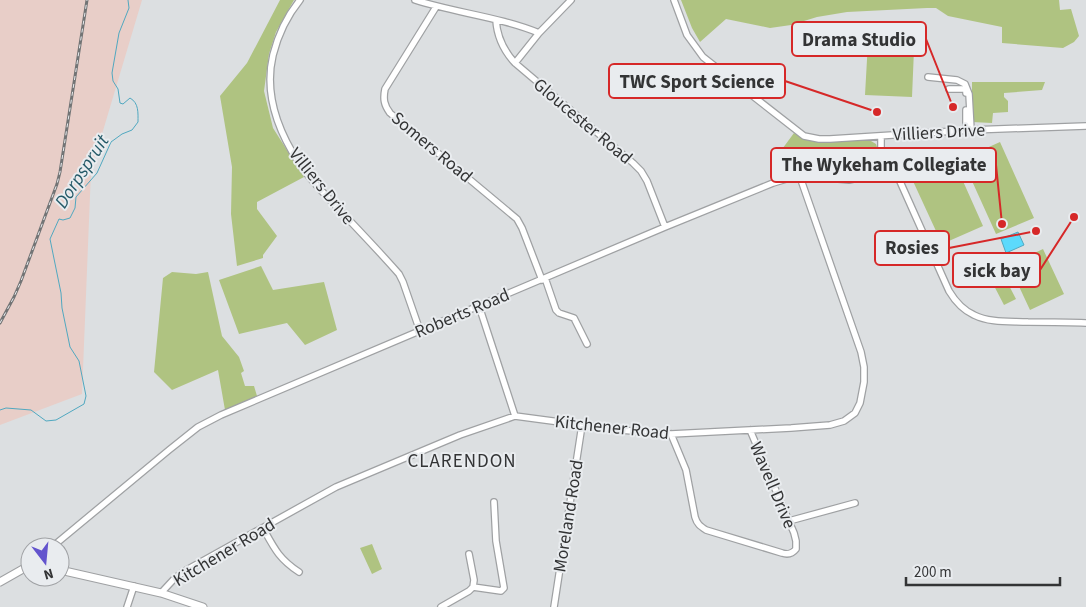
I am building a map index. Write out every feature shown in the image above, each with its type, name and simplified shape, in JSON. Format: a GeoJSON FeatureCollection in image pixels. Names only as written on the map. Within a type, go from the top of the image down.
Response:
{"type":"FeatureCollection","features":[{"type":"Feature","properties":{"kind":"street","name":"Villiers Drive"},"geometry":{"type":"LineString","coordinates":[[300,0],[287,19],[277,40],[271,66],[271,93],[276,119],[286,142],[300,165],[317,186],[399,274],[420,331]]}},
{"type":"Feature","properties":{"kind":"street"},"geometry":{"type":"LineString","coordinates":[[415,0],[436,7],[523,27],[539,33]]}},
{"type":"Feature","properties":{"kind":"street"},"geometry":{"type":"LineString","coordinates":[[515,64],[539,33],[571,0]]}},
{"type":"Feature","properties":{"kind":"street","name":"Villiers Drive"},"geometry":{"type":"LineString","coordinates":[[674,0],[690,40],[703,57],[804,136],[819,139],[968,130],[1086,126]]}},
{"type":"Feature","properties":{"kind":"street","name":"Somers Road"},"geometry":{"type":"LineString","coordinates":[[436,7],[384,89],[385,106],[390,113],[517,219],[556,310],[559,313],[574,318],[587,344]]}},
{"type":"Feature","properties":{"kind":"street","name":"Gloucester Road"},"geometry":{"type":"LineString","coordinates":[[496,20],[496,28],[503,46],[515,64],[641,171],[647,181],[664,227]]}},
{"type":"Feature","properties":{"kind":"street"},"geometry":{"type":"LineString","coordinates":[[928,76],[958,80],[965,84],[969,94],[968,130]]}},
{"type":"Feature","properties":{"kind":"street"},"geometry":{"type":"LineString","coordinates":[[949,89],[966,89],[968,130]]}},
{"type":"Feature","properties":{"kind":"street"},"geometry":{"type":"LineString","coordinates":[[881,136],[881,154],[898,177],[949,291],[966,311],[974,316],[1001,321],[1086,323]]}},
{"type":"Feature","properties":{"kind":"street","name":"Roberts Road"},"geometry":{"type":"LineString","coordinates":[[64,537],[198,427],[221,415],[664,227],[773,183],[793,177],[814,176],[833,179],[856,179],[868,173],[877,164],[881,154]]}},
{"type":"Feature","properties":{"kind":"street","name":"Kitchener Road"},"geometry":{"type":"LineString","coordinates":[[160,592],[183,572],[336,487],[460,434],[515,416],[620,430],[670,434],[830,425],[849,418],[855,413],[860,403],[864,374],[861,352],[800,177]]}},
{"type":"Feature","properties":{"kind":"street"},"geometry":{"type":"LineString","coordinates":[[479,306],[515,416]]}},
{"type":"Feature","properties":{"kind":"street","name":"Moreland Road"},"geometry":{"type":"LineString","coordinates":[[554,607],[582,425]]}},
{"type":"Feature","properties":{"kind":"street","name":"Wavell Drive"},"geometry":{"type":"LineString","coordinates":[[670,434],[686,470],[695,517],[699,526],[706,530],[786,554],[794,552],[796,545],[794,533],[750,430]]}},
{"type":"Feature","properties":{"kind":"street"},"geometry":{"type":"LineString","coordinates":[[473,587],[500,591],[504,588],[497,550],[494,502]]}},
{"type":"Feature","properties":{"kind":"street"},"geometry":{"type":"LineString","coordinates":[[789,521],[855,503]]}},
{"type":"Feature","properties":{"kind":"street"},"geometry":{"type":"LineString","coordinates":[[263,528],[281,558],[286,564],[299,572]]}},
{"type":"Feature","properties":{"kind":"street"},"geometry":{"type":"LineString","coordinates":[[441,607],[473,587],[474,580],[469,554]]}},
{"type":"Feature","properties":{"kind":"street"},"geometry":{"type":"LineString","coordinates":[[0,582],[20,571]]}},
{"type":"Feature","properties":{"kind":"street"},"geometry":{"type":"LineString","coordinates":[[70,572],[160,592],[203,607]]}},
{"type":"Feature","properties":{"kind":"street"},"geometry":{"type":"LineString","coordinates":[[127,607],[134,586]]}},
{"type":"Feature","properties":{"kind":"shaded area"},"geometry":{"type":"Polygon","coordinates":[[[0,0],[142,0],[91,171],[82,394],[0,425],[0,0]]]}},
{"type":"Feature","properties":{"kind":"green space"},"geometry":{"type":"Polygon","coordinates":[[[280,0],[294,0],[276,32],[269,54],[264,91],[273,128],[304,177],[257,202],[257,209],[277,236],[263,255],[263,258],[237,266],[231,214],[232,167],[220,96],[247,63],[280,0]]]}},
{"type":"Feature","properties":{"kind":"green space"},"geometry":{"type":"Polygon","coordinates":[[[681,0],[1059,0],[1060,10],[1071,9],[1079,36],[1074,42],[1063,48],[1002,43],[1002,27],[948,16],[936,8],[927,8],[847,12],[770,28],[726,19],[700,42],[692,28],[681,0]]]}},
{"type":"Feature","properties":{"kind":"green space"},"geometry":{"type":"Polygon","coordinates":[[[869,24],[915,26],[912,97],[865,95],[869,24]]]}},
{"type":"Feature","properties":{"kind":"green space"},"geometry":{"type":"Polygon","coordinates":[[[635,63],[652,81],[644,88],[626,69],[635,63]]]}},
{"type":"Feature","properties":{"kind":"green space"},"geometry":{"type":"Polygon","coordinates":[[[972,82],[1045,82],[1042,90],[1004,93],[1004,97],[1008,101],[1008,112],[993,113],[992,123],[972,122],[972,82]]]}},
{"type":"Feature","properties":{"kind":"green space"},"geometry":{"type":"Polygon","coordinates":[[[794,133],[810,141],[871,141],[876,144],[878,150],[877,160],[870,168],[853,178],[819,175],[808,172],[777,178],[777,156],[794,133]]]}},
{"type":"Feature","properties":{"kind":"green space"},"geometry":{"type":"Polygon","coordinates":[[[1000,142],[1034,218],[996,234],[962,159],[1000,142]]]}},
{"type":"Feature","properties":{"kind":"green space"},"geometry":{"type":"Polygon","coordinates":[[[954,161],[983,226],[942,244],[912,179],[954,161]]]}},
{"type":"Feature","properties":{"kind":"green space"},"geometry":{"type":"Polygon","coordinates":[[[1043,249],[1064,294],[1030,310],[1009,265],[1043,249]]]}},
{"type":"Feature","properties":{"kind":"green space"},"geometry":{"type":"Polygon","coordinates":[[[261,266],[273,290],[324,282],[337,330],[305,345],[287,323],[239,334],[219,280],[261,266]]]}},
{"type":"Feature","properties":{"kind":"green space"},"geometry":{"type":"Polygon","coordinates":[[[172,272],[196,274],[208,272],[222,336],[239,357],[244,371],[241,373],[245,386],[254,386],[257,396],[225,410],[218,370],[172,390],[154,372],[163,278],[172,272]]]}},
{"type":"Feature","properties":{"kind":"green space"},"geometry":{"type":"Polygon","coordinates":[[[1003,274],[1016,299],[1004,305],[991,280],[1003,274]]]}},
{"type":"Feature","properties":{"kind":"green space"},"geometry":{"type":"Polygon","coordinates":[[[372,544],[382,569],[372,574],[360,548],[372,544]]]}},
{"type":"Feature","properties":{"kind":"water"},"geometry":{"type":"Polygon","coordinates":[[[1018,232],[1024,245],[1006,253],[1001,239],[1018,232]]]}},
{"type":"Feature","properties":{"kind":"waterway","name":"Dorpspruit"},"geometry":{"type":"LineString","coordinates":[[0,410],[6,408],[31,410],[46,421],[56,420],[84,404],[86,396],[79,361],[70,347],[50,239],[59,219],[70,218],[75,208],[76,197],[97,173],[111,142],[132,130],[138,122],[137,109],[133,100],[130,98],[123,104],[120,103],[118,89],[113,81],[112,73],[119,33],[129,8],[128,0]]}},
{"type":"Feature","properties":{"kind":"railway"},"geometry":{"type":"LineString","coordinates":[[0,323],[21,281],[57,184],[87,0]]}},
{"type":"Feature","properties":{"kind":"place","name":"Drama Studio"},"geometry":{"type":"Point","coordinates":[953,107]}},
{"type":"Feature","properties":{"kind":"place","name":"TWC Sport Science"},"geometry":{"type":"Point","coordinates":[877,112]}},
{"type":"Feature","properties":{"kind":"place","name":"sick bay"},"geometry":{"type":"Point","coordinates":[1074,217]}},
{"type":"Feature","properties":{"kind":"place","name":"The Wykeham Collegiate"},"geometry":{"type":"Point","coordinates":[1002,224]}},
{"type":"Feature","properties":{"kind":"place","name":"Rosies"},"geometry":{"type":"Point","coordinates":[1036,231]}},
{"type":"Feature","properties":{"kind":"district","name":"CLARENDON"},"geometry":{"type":"Point","coordinates":[462,460]}}]}
